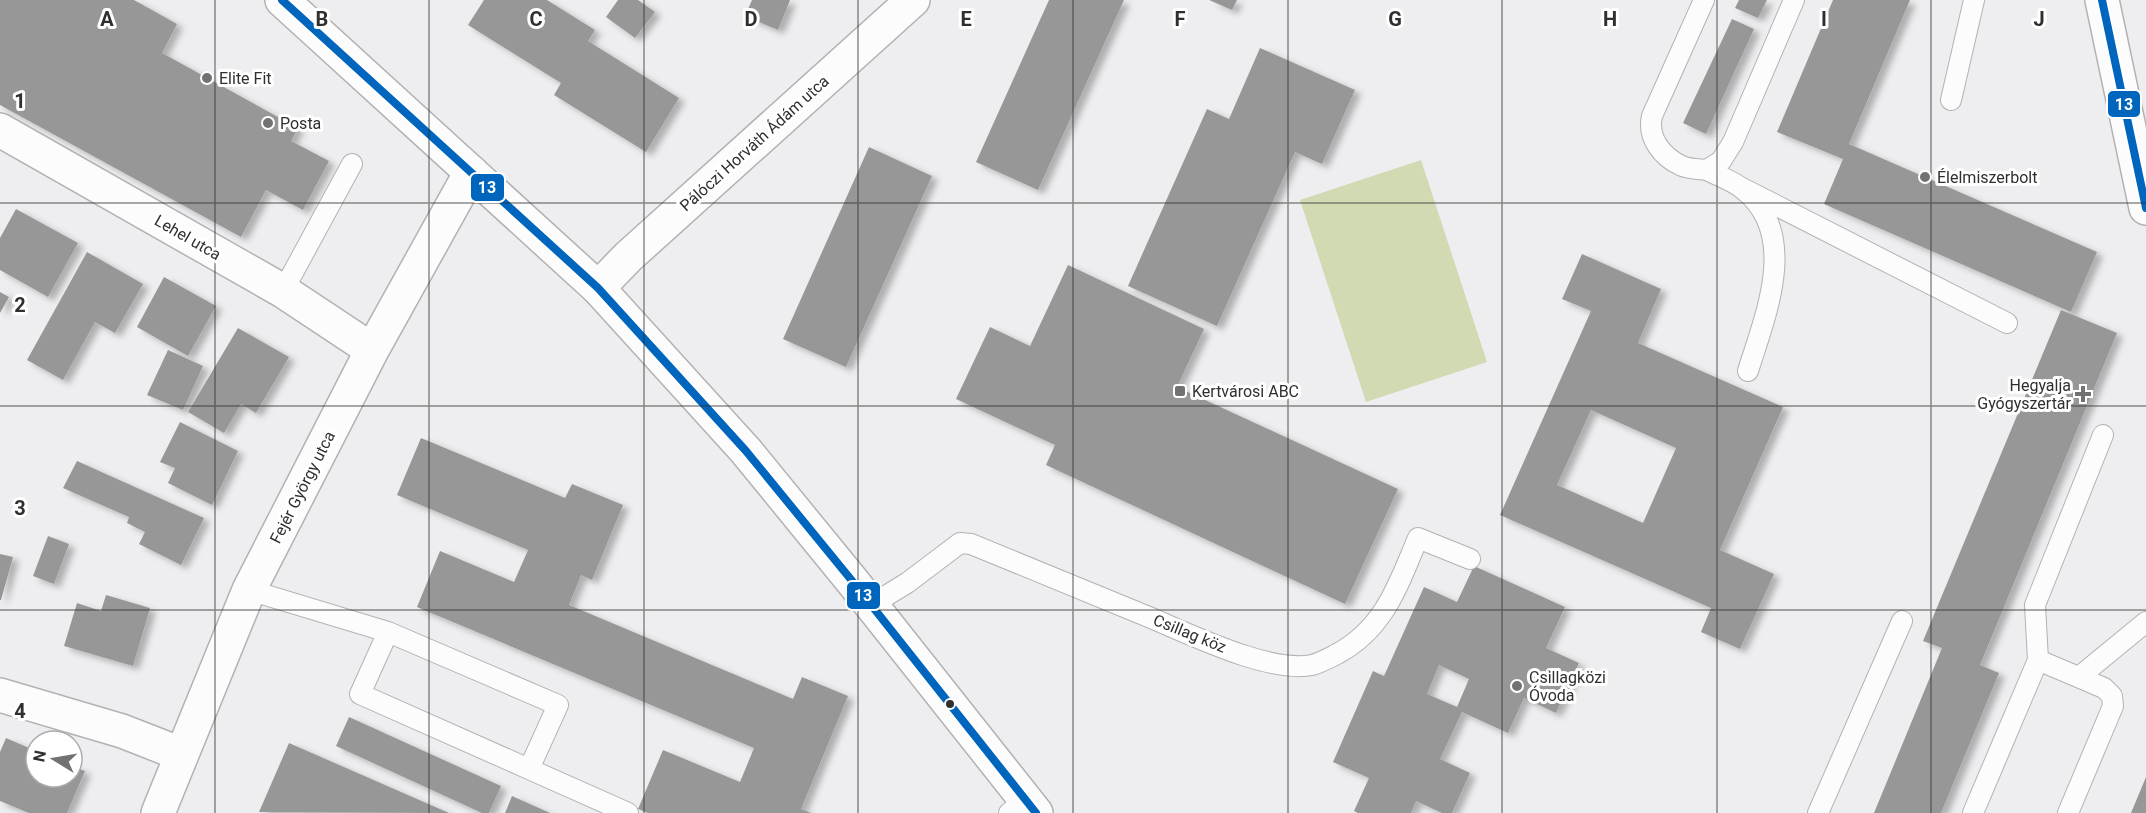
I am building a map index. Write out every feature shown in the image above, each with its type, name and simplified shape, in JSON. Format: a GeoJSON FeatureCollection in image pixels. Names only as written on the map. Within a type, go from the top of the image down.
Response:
{"type":"FeatureCollection","features":[{"type":"Feature","properties":{"kind":"street"},"geometry":{"type":"LineString","coordinates":[[282,0],[598,288],[746,451],[871,605],[1024,809]]}},
{"type":"Feature","properties":{"kind":"street","name":"Pálóczi Horváth Ádám utca"},"geometry":{"type":"LineString","coordinates":[[598,288],[628,258],[913,0]]}},
{"type":"Feature","properties":{"kind":"street"},"geometry":{"type":"LineString","coordinates":[[2102,0],[2146,208]]}},
{"type":"Feature","properties":{"kind":"street","name":"Lehel utca"},"geometry":{"type":"LineString","coordinates":[[0,130],[283,291],[372,350]]}},
{"type":"Feature","properties":{"kind":"street","name":"Fejér György utca"},"geometry":{"type":"LineString","coordinates":[[158,813],[249,590],[372,350],[471,172]]}},
{"type":"Feature","properties":{"kind":"street"},"geometry":{"type":"LineString","coordinates":[[0,695],[122,731],[181,754]]}},
{"type":"Feature","properties":{"kind":"lane"},"geometry":{"type":"LineString","coordinates":[[1704,0],[1652,116],[1649,128],[1653,140],[1663,152],[1683,166],[1707,170],[2007,323]]}},
{"type":"Feature","properties":{"kind":"lane"},"geometry":{"type":"LineString","coordinates":[[1707,170],[1721,161],[1733,142],[1794,0]]}},
{"type":"Feature","properties":{"kind":"lane"},"geometry":{"type":"LineString","coordinates":[[1951,100],[1974,0]]}},
{"type":"Feature","properties":{"kind":"lane"},"geometry":{"type":"LineString","coordinates":[[283,291],[352,164]]}},
{"type":"Feature","properties":{"kind":"lane"},"geometry":{"type":"LineString","coordinates":[[1744,189],[1768,221],[1775,273],[1769,304],[1748,371]]}},
{"type":"Feature","properties":{"kind":"lane"},"geometry":{"type":"LineString","coordinates":[[1973,813],[2038,660],[2035,604],[2103,435]]}},
{"type":"Feature","properties":{"kind":"lane","name":"Csillag köz"},"geometry":{"type":"LineString","coordinates":[[871,605],[907,583],[960,543],[971,544],[1238,653],[1288,667],[1313,664],[1333,656],[1352,646],[1373,626],[1390,604],[1418,538],[1470,560]]}},
{"type":"Feature","properties":{"kind":"lane"},"geometry":{"type":"LineString","coordinates":[[249,590],[388,632],[558,705],[529,769]]}},
{"type":"Feature","properties":{"kind":"lane"},"geometry":{"type":"LineString","coordinates":[[1818,813],[1902,621]]}},
{"type":"Feature","properties":{"kind":"lane"},"geometry":{"type":"LineString","coordinates":[[2079,677],[2146,622]]}},
{"type":"Feature","properties":{"kind":"lane"},"geometry":{"type":"LineString","coordinates":[[388,632],[360,694],[628,813]]}},
{"type":"Feature","properties":{"kind":"lane"},"geometry":{"type":"LineString","coordinates":[[2038,660],[2104,688],[2112,696],[2113,706],[2068,813]]}},
{"type":"Feature","properties":{"kind":"green space"},"geometry":{"type":"Polygon","coordinates":[[[1421,160],[1487,362],[1366,402],[1300,200],[1421,160]]]}},
{"type":"Feature","properties":{"kind":"building"},"geometry":{"type":"Polygon","coordinates":[[[0,0],[134,0],[177,24],[162,53],[298,128],[291,141],[329,161],[303,210],[266,190],[241,237],[0,105],[0,0]]]}},
{"type":"Feature","properties":{"kind":"building"},"geometry":{"type":"Polygon","coordinates":[[[484,0],[547,0],[595,30],[588,41],[679,98],[646,152],[554,95],[561,83],[468,25],[484,0]]]}},
{"type":"Feature","properties":{"kind":"building"},"geometry":{"type":"Polygon","coordinates":[[[618,0],[638,0],[655,12],[635,38],[606,17],[618,0]]]}},
{"type":"Feature","properties":{"kind":"building"},"geometry":{"type":"Polygon","coordinates":[[[752,0],[790,0],[778,30],[745,16],[752,0]]]}},
{"type":"Feature","properties":{"kind":"building"},"geometry":{"type":"Polygon","coordinates":[[[1049,0],[1124,0],[1038,190],[976,162],[1049,0]]]}},
{"type":"Feature","properties":{"kind":"building"},"geometry":{"type":"Polygon","coordinates":[[[1209,0],[1237,0],[1232,10],[1209,0]]]}},
{"type":"Feature","properties":{"kind":"building"},"geometry":{"type":"Polygon","coordinates":[[[1739,0],[1767,0],[1758,18],[1735,8],[1739,0]]]}},
{"type":"Feature","properties":{"kind":"building"},"geometry":{"type":"Polygon","coordinates":[[[1833,0],[1910,0],[1849,144],[2097,252],[2071,312],[1824,204],[1843,159],[1777,132],[1833,0]]]}},
{"type":"Feature","properties":{"kind":"building"},"geometry":{"type":"Polygon","coordinates":[[[1732,19],[1754,29],[1706,134],[1683,123],[1732,19]]]}},
{"type":"Feature","properties":{"kind":"building"},"geometry":{"type":"Polygon","coordinates":[[[1260,48],[1355,90],[1322,164],[1295,152],[1217,326],[1128,286],[1207,109],[1229,119],[1260,48]]]}},
{"type":"Feature","properties":{"kind":"building"},"geometry":{"type":"Polygon","coordinates":[[[869,147],[932,176],[846,367],[783,339],[869,147]]]}},
{"type":"Feature","properties":{"kind":"building"},"geometry":{"type":"Polygon","coordinates":[[[16,209],[78,243],[48,297],[0,270],[0,238],[16,209]]]}},
{"type":"Feature","properties":{"kind":"building"},"geometry":{"type":"Polygon","coordinates":[[[87,252],[143,284],[115,333],[95,322],[63,380],[27,360],[87,252]]]}},
{"type":"Feature","properties":{"kind":"building"},"geometry":{"type":"Polygon","coordinates":[[[1582,254],[1661,289],[1638,343],[1783,407],[1720,550],[1774,574],[1740,649],[1701,632],[1711,608],[1500,515],[1591,311],[1562,299],[1582,254]],[[1591,410],[1557,485],[1643,523],[1676,448],[1591,410]]]}},
{"type":"Feature","properties":{"kind":"building"},"geometry":{"type":"Polygon","coordinates":[[[1068,265],[1204,329],[1177,387],[1398,489],[1345,604],[1046,465],[1055,445],[956,399],[990,327],[1030,346],[1068,265]]]}},
{"type":"Feature","properties":{"kind":"building"},"geometry":{"type":"Polygon","coordinates":[[[164,277],[216,306],[188,356],[137,327],[164,277]]]}},
{"type":"Feature","properties":{"kind":"building"},"geometry":{"type":"Polygon","coordinates":[[[0,292],[9,297],[0,313],[0,292]]]}},
{"type":"Feature","properties":{"kind":"building"},"geometry":{"type":"Polygon","coordinates":[[[2061,310],[2117,333],[1980,665],[1999,673],[1941,813],[1874,813],[1942,648],[1923,641],[2061,310]]]}},
{"type":"Feature","properties":{"kind":"building"},"geometry":{"type":"Polygon","coordinates":[[[238,328],[289,357],[256,413],[241,404],[224,433],[188,412],[238,328]]]}},
{"type":"Feature","properties":{"kind":"building"},"geometry":{"type":"Polygon","coordinates":[[[168,350],[203,366],[183,410],[147,395],[168,350]]]}},
{"type":"Feature","properties":{"kind":"building"},"geometry":{"type":"Polygon","coordinates":[[[180,422],[238,451],[212,505],[168,483],[175,468],[160,462],[180,422]]]}},
{"type":"Feature","properties":{"kind":"building"},"geometry":{"type":"Polygon","coordinates":[[[421,438],[565,498],[572,484],[623,505],[592,580],[581,575],[569,605],[793,699],[802,677],[848,696],[801,809],[811,813],[648,813],[638,809],[663,750],[740,782],[754,748],[417,607],[440,551],[514,582],[528,550],[397,495],[421,438]]]}},
{"type":"Feature","properties":{"kind":"building"},"geometry":{"type":"Polygon","coordinates":[[[77,461],[204,518],[181,565],[139,544],[145,532],[127,523],[129,517],[63,488],[77,461]]]}},
{"type":"Feature","properties":{"kind":"building"},"geometry":{"type":"Polygon","coordinates":[[[48,536],[69,544],[54,584],[33,576],[48,536]]]}},
{"type":"Feature","properties":{"kind":"building"},"geometry":{"type":"Polygon","coordinates":[[[0,554],[13,557],[1,600],[0,600],[0,554]]]}},
{"type":"Feature","properties":{"kind":"building","name":"Csillagközi Óvoda"},"geometry":{"type":"Polygon","coordinates":[[[1474,566],[1565,607],[1546,648],[1579,663],[1556,713],[1524,698],[1508,733],[1462,712],[1440,759],[1470,773],[1452,813],[1442,813],[1416,801],[1411,813],[1358,813],[1354,811],[1369,778],[1333,762],[1373,671],[1384,676],[1424,587],[1457,602],[1474,566]],[[1439,665],[1427,694],[1457,707],[1469,679],[1439,665]]]}},
{"type":"Feature","properties":{"kind":"building"},"geometry":{"type":"Polygon","coordinates":[[[106,595],[150,608],[133,666],[64,646],[77,603],[101,611],[106,595]]]}},
{"type":"Feature","properties":{"kind":"building"},"geometry":{"type":"Polygon","coordinates":[[[349,717],[501,786],[489,813],[482,813],[336,746],[349,717]]]}},
{"type":"Feature","properties":{"kind":"building"},"geometry":{"type":"Polygon","coordinates":[[[6,738],[24,746],[24,789],[77,789],[67,813],[29,813],[0,801],[0,752],[6,738]]]}},
{"type":"Feature","properties":{"kind":"building"},"geometry":{"type":"Polygon","coordinates":[[[289,743],[449,813],[259,812],[289,743]]]}},
{"type":"Feature","properties":{"kind":"building"},"geometry":{"type":"Polygon","coordinates":[[[2146,777],[2146,813],[2131,813],[2146,777]]]}},
{"type":"Feature","properties":{"kind":"building"},"geometry":{"type":"Polygon","coordinates":[[[512,796],[550,813],[505,813],[512,796]]]}},
{"type":"Feature","properties":{"kind":"transit line","name":"13"},"geometry":{"type":"LineString","coordinates":[[282,0],[598,288],[746,451],[1036,813]]}},
{"type":"Feature","properties":{"kind":"transit line","name":"13"},"geometry":{"type":"LineString","coordinates":[[2102,0],[2146,208]]}},
{"type":"Feature","properties":{"kind":"place","name":"Elite Fit"},"geometry":{"type":"Point","coordinates":[207,78]}},
{"type":"Feature","properties":{"kind":"place","name":"Posta"},"geometry":{"type":"Point","coordinates":[268,123]}},
{"type":"Feature","properties":{"kind":"place","name":"Élelmiszerbolt"},"geometry":{"type":"Point","coordinates":[1925,177]}},
{"type":"Feature","properties":{"kind":"place","name":"Kertvárosi ABC"},"geometry":{"type":"Point","coordinates":[1180,391]}},
{"type":"Feature","properties":{"kind":"place","name":"Hegyalja Gyógyszertár"},"geometry":{"type":"Point","coordinates":[2083,394]}},
{"type":"Feature","properties":{"kind":"place","name":"Csillagközi Óvoda"},"geometry":{"type":"Point","coordinates":[1517,686]}}]}
